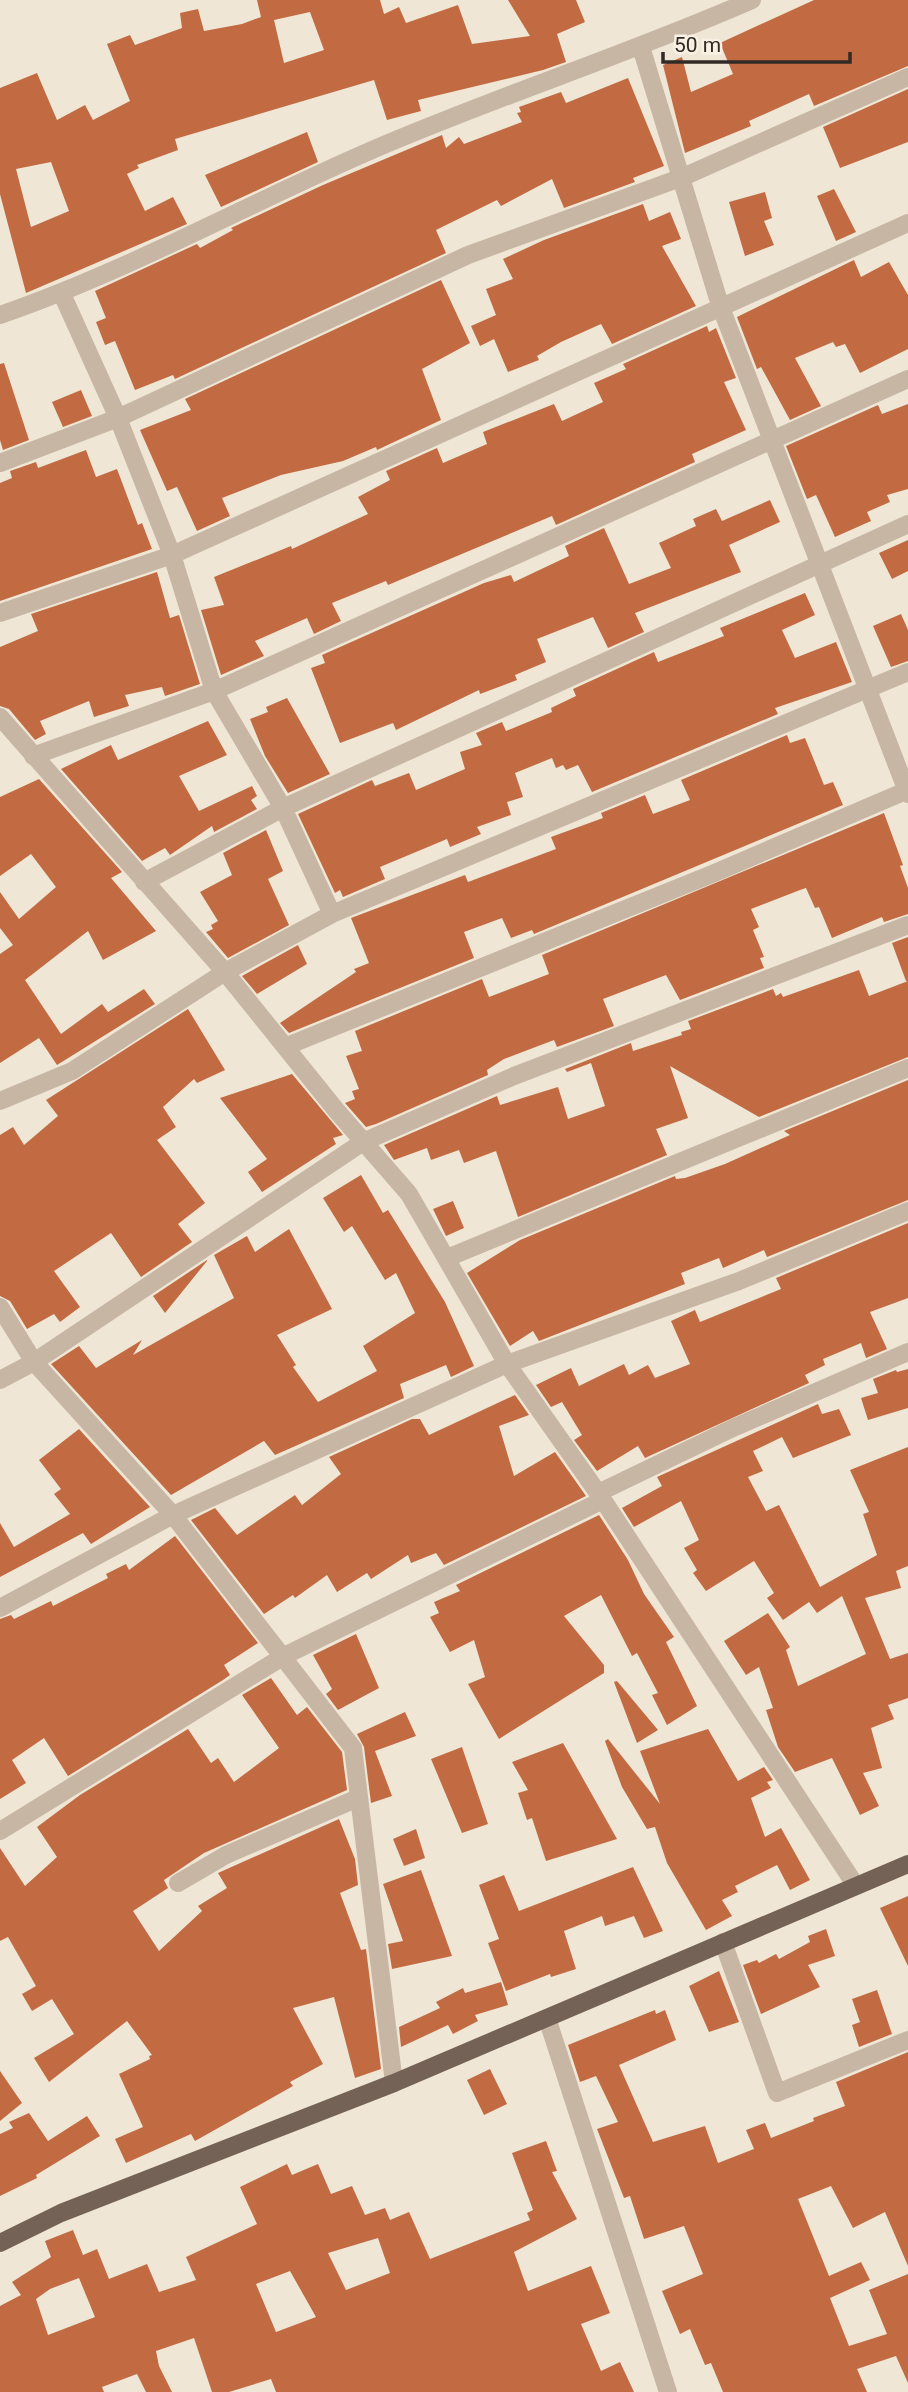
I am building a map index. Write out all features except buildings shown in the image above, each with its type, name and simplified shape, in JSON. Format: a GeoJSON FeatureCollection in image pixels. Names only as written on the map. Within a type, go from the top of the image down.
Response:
{"type":"FeatureCollection","features":[{"type":"Feature","properties":{"kind":"main road"},"geometry":{"type":"LineString","coordinates":[[0,2243],[61,2213],[394,2083],[908,1864]]}},
{"type":"Feature","properties":{"kind":"street"},"geometry":{"type":"LineString","coordinates":[[0,315],[62,294],[363,154],[511,94],[641,47],[752,0]]}},
{"type":"Feature","properties":{"kind":"street"},"geometry":{"type":"LineString","coordinates":[[287,1046],[712,874],[908,791],[720,305],[641,47]]}},
{"type":"Feature","properties":{"kind":"street"},"geometry":{"type":"LineString","coordinates":[[0,463],[118,418],[468,255],[683,177],[908,77]]}},
{"type":"Feature","properties":{"kind":"street"},"geometry":{"type":"LineString","coordinates":[[0,613],[172,555],[720,305],[908,223]]}},
{"type":"Feature","properties":{"kind":"street"},"geometry":{"type":"LineString","coordinates":[[62,294],[118,418],[172,555],[214,691],[283,808],[332,914]]}},
{"type":"Feature","properties":{"kind":"street"},"geometry":{"type":"LineString","coordinates":[[33,755],[214,691],[772,443],[908,379]]}},
{"type":"Feature","properties":{"kind":"street"},"geometry":{"type":"LineString","coordinates":[[144,882],[283,808],[908,524]]}},
{"type":"Feature","properties":{"kind":"street"},"geometry":{"type":"LineString","coordinates":[[0,1101],[72,1071],[225,972],[332,914],[908,672]]}},
{"type":"Feature","properties":{"kind":"street"},"geometry":{"type":"LineString","coordinates":[[0,717],[225,972],[363,1142],[409,1194],[507,1364],[600,1497],[856,1886]]}},
{"type":"Feature","properties":{"kind":"street"},"geometry":{"type":"LineString","coordinates":[[0,1380],[34,1362],[363,1142],[514,1076],[908,925]]}},
{"type":"Feature","properties":{"kind":"street"},"geometry":{"type":"LineString","coordinates":[[447,1258],[908,1068]]}},
{"type":"Feature","properties":{"kind":"street"},"geometry":{"type":"LineString","coordinates":[[0,1608],[173,1515],[507,1364],[739,1281],[908,1211]]}},
{"type":"Feature","properties":{"kind":"street"},"geometry":{"type":"LineString","coordinates":[[0,1307],[34,1362],[173,1515],[353,1748],[394,2083]]}},
{"type":"Feature","properties":{"kind":"street"},"geometry":{"type":"LineString","coordinates":[[0,1831],[284,1656],[733,1428],[908,1352]]}},
{"type":"Feature","properties":{"kind":"street"},"geometry":{"type":"LineString","coordinates":[[178,1883],[226,1855],[358,1798]]}},
{"type":"Feature","properties":{"kind":"street"},"geometry":{"type":"LineString","coordinates":[[723,1942],[777,2093],[908,2040]]}},
{"type":"Feature","properties":{"kind":"street"},"geometry":{"type":"LineString","coordinates":[[547,2018],[668,2392]]}}]}
